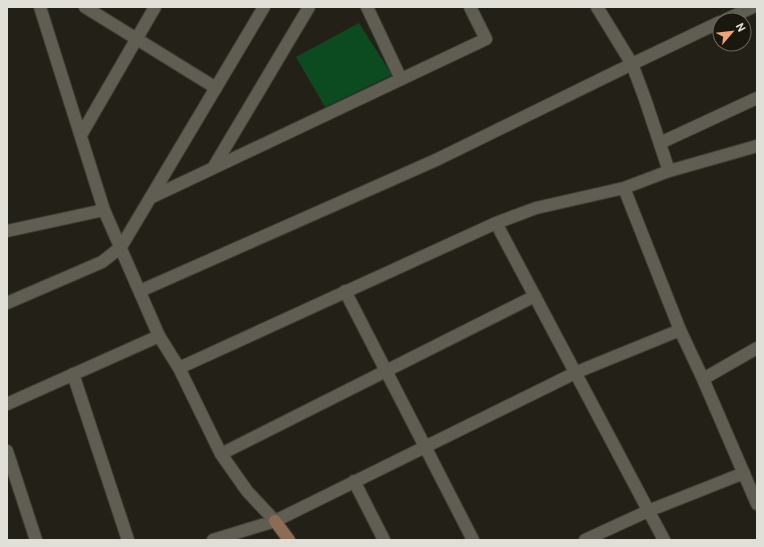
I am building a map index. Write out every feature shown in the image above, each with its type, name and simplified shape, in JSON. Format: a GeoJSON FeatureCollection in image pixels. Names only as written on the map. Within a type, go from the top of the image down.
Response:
{"type":"FeatureCollection","features":[{"type":"Feature","properties":{"kind":"street"},"geometry":{"type":"LineString","coordinates":[[40,7],[104,210],[160,336],[178,368],[221,454],[246,491],[275,521],[289,540]]}},
{"type":"Feature","properties":{"kind":"street"},"geometry":{"type":"LineString","coordinates":[[85,7],[216,88]]}},
{"type":"Feature","properties":{"kind":"street"},"geometry":{"type":"LineString","coordinates":[[81,135],[155,7]]}},
{"type":"Feature","properties":{"kind":"street"},"geometry":{"type":"LineString","coordinates":[[7,303],[102,262],[121,247],[264,7]]}},
{"type":"Feature","properties":{"kind":"street"},"geometry":{"type":"LineString","coordinates":[[213,168],[309,7]]}},
{"type":"Feature","properties":{"kind":"street"},"geometry":{"type":"LineString","coordinates":[[366,7],[401,79]]}},
{"type":"Feature","properties":{"kind":"street"},"geometry":{"type":"LineString","coordinates":[[150,198],[486,39],[470,7]]}},
{"type":"Feature","properties":{"kind":"street"},"geometry":{"type":"LineString","coordinates":[[597,7],[632,64],[669,171]]}},
{"type":"Feature","properties":{"kind":"street"},"geometry":{"type":"LineString","coordinates":[[742,12],[753,7]]}},
{"type":"Feature","properties":{"kind":"street"},"geometry":{"type":"LineString","coordinates":[[140,291],[436,160],[712,26]]}},
{"type":"Feature","properties":{"kind":"street"},"geometry":{"type":"LineString","coordinates":[[660,143],[757,98]]}},
{"type":"Feature","properties":{"kind":"street"},"geometry":{"type":"LineString","coordinates":[[178,368],[496,223],[536,208],[624,188],[669,171],[756,148]]}},
{"type":"Feature","properties":{"kind":"street"},"geometry":{"type":"LineString","coordinates":[[624,188],[680,330],[703,379],[757,504]]}},
{"type":"Feature","properties":{"kind":"street"},"geometry":{"type":"LineString","coordinates":[[7,231],[104,210]]}},
{"type":"Feature","properties":{"kind":"street"},"geometry":{"type":"LineString","coordinates":[[496,223],[664,540]]}},
{"type":"Feature","properties":{"kind":"street"},"geometry":{"type":"LineString","coordinates":[[345,291],[473,540]]}},
{"type":"Feature","properties":{"kind":"street"},"geometry":{"type":"LineString","coordinates":[[221,454],[535,296]]}},
{"type":"Feature","properties":{"kind":"street"},"geometry":{"type":"LineString","coordinates":[[213,540],[275,521],[575,373],[680,330]]}},
{"type":"Feature","properties":{"kind":"street"},"geometry":{"type":"LineString","coordinates":[[7,404],[160,336]]}},
{"type":"Feature","properties":{"kind":"street"},"geometry":{"type":"LineString","coordinates":[[703,379],[757,348]]}},
{"type":"Feature","properties":{"kind":"street"},"geometry":{"type":"LineString","coordinates":[[73,374],[128,540]]}},
{"type":"Feature","properties":{"kind":"street"},"geometry":{"type":"LineString","coordinates":[[7,451],[36,540]]}},
{"type":"Feature","properties":{"kind":"street"},"geometry":{"type":"LineString","coordinates":[[585,540],[648,511],[744,473]]}},
{"type":"Feature","properties":{"kind":"street"},"geometry":{"type":"LineString","coordinates":[[354,481],[384,540]]}},
{"type":"Feature","properties":{"kind":"street"},"geometry":{"type":"LineString","coordinates":[[275,521],[284,540]]}},
{"type":"Feature","properties":{"kind":"green space"},"geometry":{"type":"Polygon","coordinates":[[[359,23],[392,75],[325,107],[296,57],[359,23]]]}}]}
